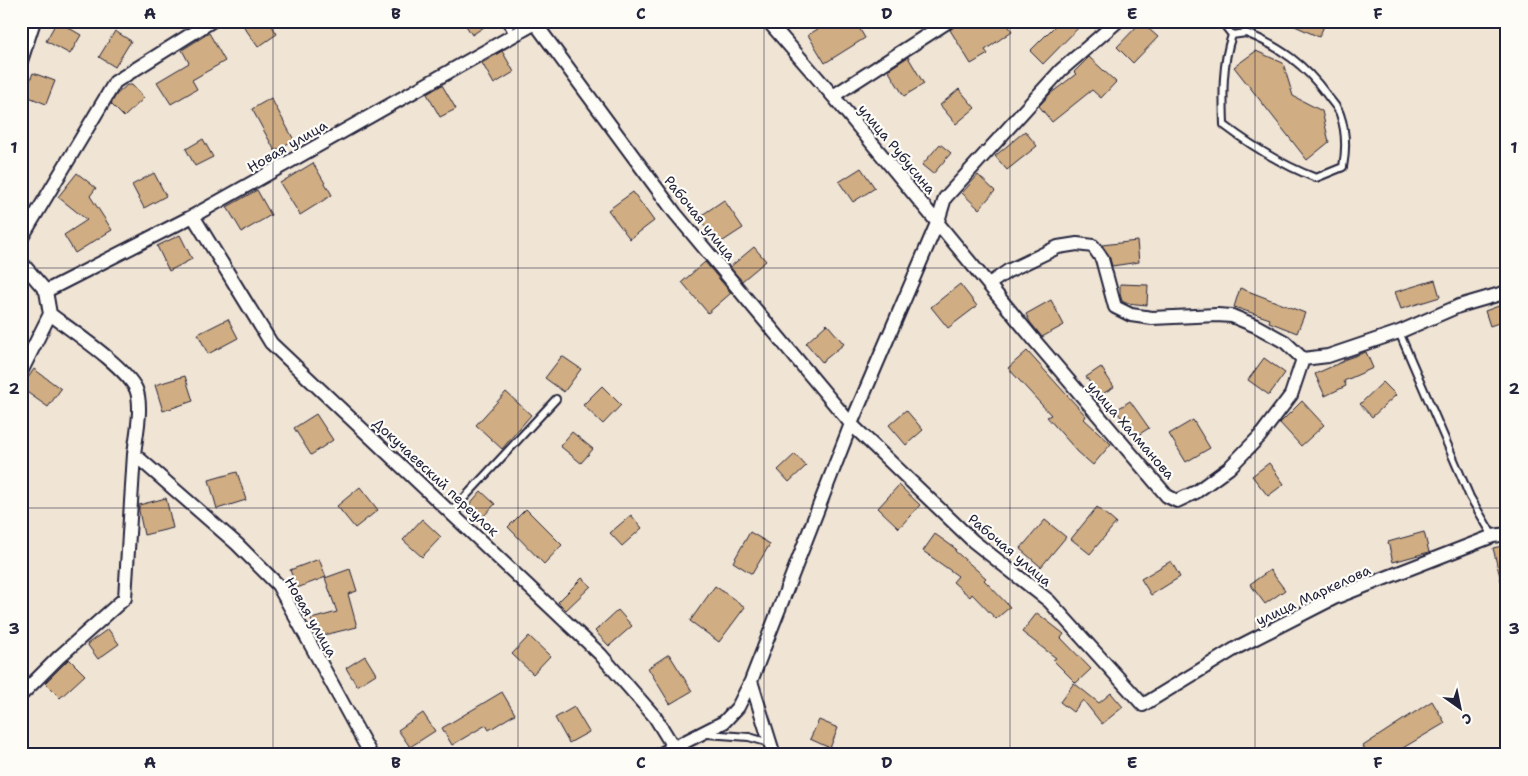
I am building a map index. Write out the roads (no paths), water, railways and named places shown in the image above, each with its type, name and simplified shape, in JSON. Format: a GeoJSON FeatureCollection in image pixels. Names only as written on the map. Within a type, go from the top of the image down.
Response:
{"type":"FeatureCollection","features":[{"type":"Feature","properties":{"kind":"street"},"geometry":{"type":"LineString","coordinates":[[21,61],[34,21]]}},
{"type":"Feature","properties":{"kind":"street"},"geometry":{"type":"LineString","coordinates":[[21,239],[115,82],[212,21]]}},
{"type":"Feature","properties":{"kind":"street","name":"улица Рубусина"},"geometry":{"type":"LineString","coordinates":[[768,21],[938,221]]}},
{"type":"Feature","properties":{"kind":"street"},"geometry":{"type":"LineString","coordinates":[[833,96],[949,21]]}},
{"type":"Feature","properties":{"kind":"street"},"geometry":{"type":"LineString","coordinates":[[659,755],[724,722],[738,707],[751,681],[852,424],[938,221],[945,198],[1061,70],[1118,21]]}},
{"type":"Feature","properties":{"kind":"street","name":"Новая улица"},"geometry":{"type":"LineString","coordinates":[[46,291],[193,216],[537,22]]}},
{"type":"Feature","properties":{"kind":"street","name":"Рабочая улица"},"geometry":{"type":"LineString","coordinates":[[537,22],[675,213],[852,424],[973,541],[1049,602],[1143,705]]}},
{"type":"Feature","properties":{"kind":"street","name":"Докучаевский переулок"},"geometry":{"type":"LineString","coordinates":[[193,216],[271,343],[600,654],[655,717],[674,748]]}},
{"type":"Feature","properties":{"kind":"street","name":"улица Халманова"},"geometry":{"type":"LineString","coordinates":[[938,221],[1035,341],[1167,496],[1177,501],[1196,492],[1229,468],[1260,436],[1291,395],[1303,359]]}},
{"type":"Feature","properties":{"kind":"street"},"geometry":{"type":"LineString","coordinates":[[989,284],[1008,271],[1058,247],[1077,244],[1093,246],[1102,259],[1115,307],[1131,315],[1152,318],[1232,316],[1256,326],[1285,342],[1303,359],[1328,356],[1399,332],[1458,306],[1507,292]]}},
{"type":"Feature","properties":{"kind":"street"},"geometry":{"type":"LineString","coordinates":[[21,262],[46,291],[50,314],[21,372]]}},
{"type":"Feature","properties":{"kind":"street"},"geometry":{"type":"LineString","coordinates":[[21,695],[59,657],[125,598],[134,454],[139,411],[136,390],[121,369],[50,314]]}},
{"type":"Feature","properties":{"kind":"street","name":"Новая улица"},"geometry":{"type":"LineString","coordinates":[[134,454],[236,544],[278,585],[371,755]]}},
{"type":"Feature","properties":{"kind":"street","name":"улица Маркелова"},"geometry":{"type":"LineString","coordinates":[[1143,705],[1238,647],[1334,598],[1493,536],[1507,534]]}},
{"type":"Feature","properties":{"kind":"street"},"geometry":{"type":"LineString","coordinates":[[751,681],[772,749]]}},
{"type":"Feature","properties":{"kind":"lane"},"geometry":{"type":"LineString","coordinates":[[506,21],[513,35]]}},
{"type":"Feature","properties":{"kind":"lane"},"geometry":{"type":"LineString","coordinates":[[1221,21],[1232,35]]}},
{"type":"Feature","properties":{"kind":"lane"},"geometry":{"type":"LineString","coordinates":[[1246,33],[1270,43],[1298,62],[1319,84],[1340,113],[1346,151],[1343,167],[1316,178],[1290,168],[1247,143],[1224,125],[1223,83],[1228,47],[1232,35],[1246,33]]}},
{"type":"Feature","properties":{"kind":"lane"},"geometry":{"type":"LineString","coordinates":[[1399,332],[1470,497],[1493,536]]}},
{"type":"Feature","properties":{"kind":"lane"},"geometry":{"type":"LineString","coordinates":[[451,512],[556,399]]}},
{"type":"Feature","properties":{"kind":"lane"},"geometry":{"type":"LineString","coordinates":[[701,734],[749,737],[772,749]]}}]}
